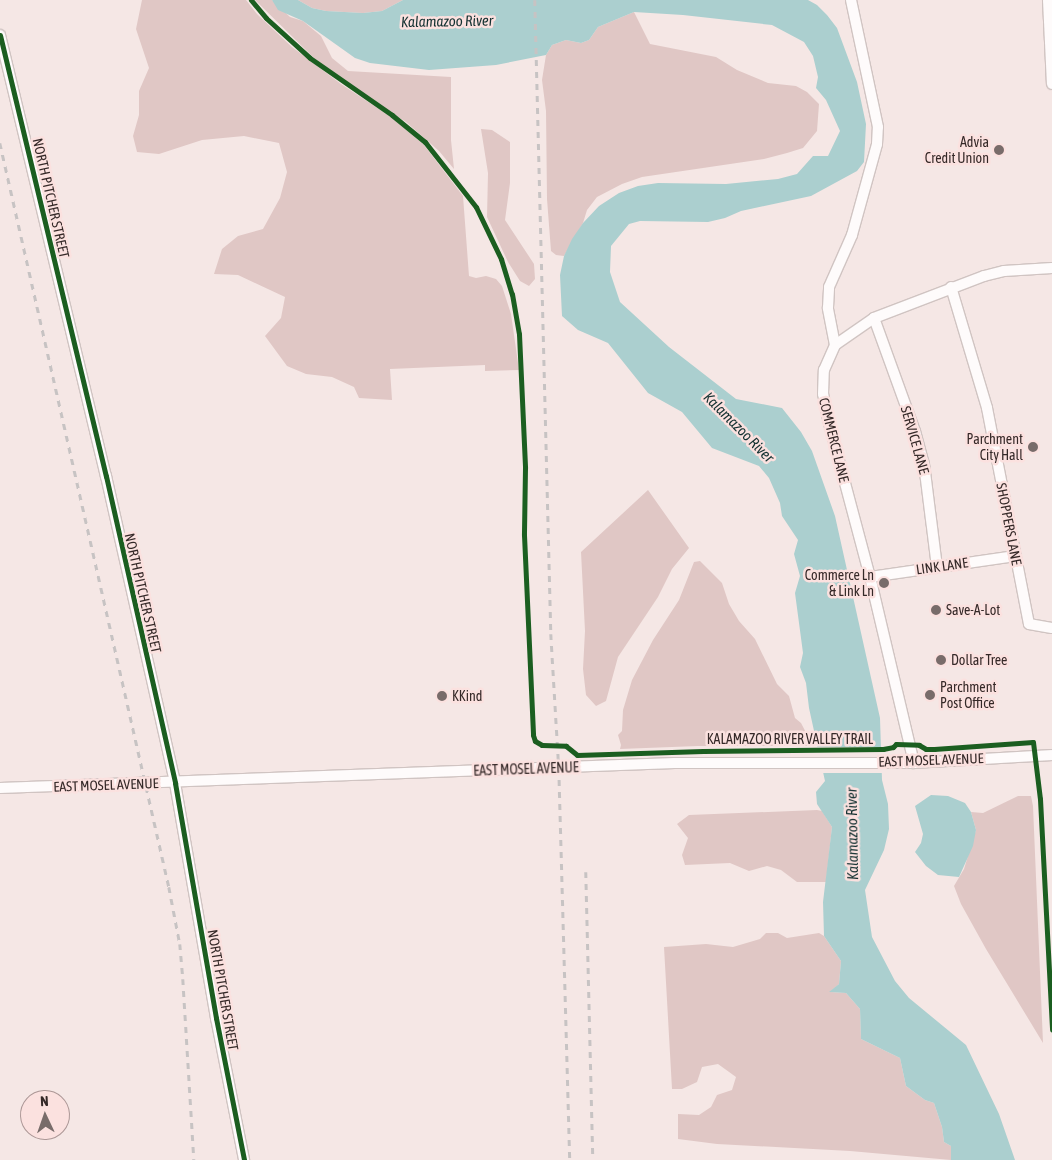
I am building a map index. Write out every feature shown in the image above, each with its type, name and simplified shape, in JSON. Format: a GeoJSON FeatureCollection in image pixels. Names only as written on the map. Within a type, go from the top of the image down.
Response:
{"type":"FeatureCollection","features":[{"type":"Feature","properties":{"kind":"street"},"geometry":{"type":"LineString","coordinates":[[851,0],[878,127],[877,144],[852,234],[829,287],[828,308],[835,345],[874,318],[952,287],[1004,271],[1052,268]]}},
{"type":"Feature","properties":{"kind":"street"},"geometry":{"type":"LineString","coordinates":[[1048,0],[1052,84]]}},
{"type":"Feature","properties":{"kind":"street","name":"NORTH PITCHER STREET"},"geometry":{"type":"LineString","coordinates":[[0,35],[106,476],[175,783],[216,1018],[244,1160]]}},
{"type":"Feature","properties":{"kind":"street","name":"SHOPPERS LANE"},"geometry":{"type":"LineString","coordinates":[[952,287],[987,408],[1029,624],[1052,628]]}},
{"type":"Feature","properties":{"kind":"street","name":"SERVICE LANE"},"geometry":{"type":"LineString","coordinates":[[874,318],[915,431],[924,464],[937,567]]}},
{"type":"Feature","properties":{"kind":"street","name":"COMMERCE LANE"},"geometry":{"type":"LineString","coordinates":[[835,345],[824,370],[823,394],[870,577],[914,763]]}},
{"type":"Feature","properties":{"kind":"street","name":"LINK LANE"},"geometry":{"type":"LineString","coordinates":[[870,577],[1015,556]]}},
{"type":"Feature","properties":{"kind":"street","name":"EAST MOSEL AVENUE"},"geometry":{"type":"LineString","coordinates":[[0,788],[675,763],[914,763],[1052,755]]}},
{"type":"Feature","properties":{"kind":"shaded area"},"geometry":{"type":"Polygon","coordinates":[[[142,0],[246,0],[257,14],[292,47],[341,84],[391,117],[424,145],[463,196],[469,276],[476,278],[486,276],[496,279],[502,286],[511,314],[519,370],[485,371],[485,365],[390,369],[392,400],[359,398],[354,387],[332,377],[306,374],[287,366],[265,336],[281,318],[285,297],[238,275],[214,274],[222,249],[238,236],[263,229],[280,198],[287,172],[279,143],[244,136],[202,140],[159,154],[137,152],[133,136],[139,115],[139,91],[149,68],[136,29],[142,0]]]}},
{"type":"Feature","properties":{"kind":"shaded area"},"geometry":{"type":"Polygon","coordinates":[[[255,0],[272,0],[290,17],[303,21],[321,36],[332,58],[348,71],[451,77],[451,140],[454,169],[439,151],[406,122],[343,81],[313,57],[255,0]]]}},
{"type":"Feature","properties":{"kind":"shaded area"},"geometry":{"type":"Polygon","coordinates":[[[298,0],[403,0],[382,11],[363,13],[326,11],[312,8],[298,0]]]}},
{"type":"Feature","properties":{"kind":"shaded area"},"geometry":{"type":"Polygon","coordinates":[[[634,12],[650,44],[716,57],[737,70],[768,83],[796,86],[807,92],[819,104],[817,131],[803,148],[787,153],[764,159],[642,177],[622,184],[597,197],[587,210],[583,223],[564,256],[556,255],[551,251],[547,199],[546,111],[542,80],[546,55],[552,45],[566,40],[581,43],[589,40],[598,27],[634,12]]]}},
{"type":"Feature","properties":{"kind":"shaded area"},"geometry":{"type":"Polygon","coordinates":[[[481,129],[492,130],[510,142],[510,183],[505,220],[534,264],[535,279],[529,286],[520,281],[508,262],[487,217],[488,173],[481,129]]]}},
{"type":"Feature","properties":{"kind":"shaded area"},"geometry":{"type":"Polygon","coordinates":[[[648,490],[689,548],[672,569],[658,597],[618,657],[606,701],[596,706],[586,695],[583,669],[585,631],[581,552],[648,490]]]}},
{"type":"Feature","properties":{"kind":"shaded area"},"geometry":{"type":"Polygon","coordinates":[[[700,561],[722,583],[729,604],[739,621],[755,639],[777,684],[789,696],[795,718],[801,723],[813,746],[698,746],[620,749],[621,745],[618,735],[622,731],[623,710],[632,680],[653,640],[679,600],[694,562],[700,561]]]}},
{"type":"Feature","properties":{"kind":"shaded area"},"geometry":{"type":"Polygon","coordinates":[[[1018,796],[1031,796],[1033,806],[1043,1043],[986,949],[961,904],[954,886],[964,869],[976,830],[971,812],[983,813],[1018,796]]]}},
{"type":"Feature","properties":{"kind":"shaded area"},"geometry":{"type":"Polygon","coordinates":[[[822,811],[832,827],[826,882],[797,882],[781,870],[767,866],[749,871],[730,863],[685,865],[682,855],[688,838],[677,824],[689,815],[822,811]]]}},
{"type":"Feature","properties":{"kind":"shaded area"},"geometry":{"type":"Polygon","coordinates":[[[766,933],[778,933],[787,938],[819,933],[824,936],[841,961],[839,984],[830,992],[846,993],[860,1009],[861,1039],[900,1058],[906,1086],[925,1100],[934,1103],[942,1127],[944,1142],[951,1146],[951,1160],[850,1151],[717,1144],[678,1139],[678,1114],[699,1115],[711,1107],[717,1095],[732,1090],[736,1077],[718,1064],[702,1067],[697,1082],[682,1089],[672,1089],[664,947],[706,944],[733,947],[760,939],[766,933]]]}},
{"type":"Feature","properties":{"kind":"water","name":"Kalamazoo River"},"geometry":{"type":"Polygon","coordinates":[[[272,0],[298,0],[312,8],[326,11],[363,13],[382,11],[403,0],[808,0],[817,5],[837,28],[857,82],[866,124],[864,162],[857,171],[811,196],[741,211],[725,218],[708,222],[640,221],[629,224],[611,246],[610,272],[620,302],[669,347],[736,399],[782,408],[801,432],[812,451],[835,516],[880,718],[882,780],[888,804],[889,829],[884,850],[865,890],[872,937],[895,981],[909,998],[966,1045],[999,1114],[1015,1160],[951,1160],[951,1146],[944,1142],[942,1127],[934,1103],[925,1100],[906,1086],[900,1058],[861,1039],[860,1009],[846,993],[829,992],[839,984],[841,961],[824,936],[823,902],[832,827],[817,804],[816,792],[825,781],[809,708],[806,683],[800,667],[803,653],[795,593],[800,576],[794,554],[798,540],[782,516],[780,503],[769,478],[759,466],[712,448],[682,412],[648,393],[608,343],[578,330],[562,316],[560,275],[564,256],[572,239],[583,223],[599,206],[619,193],[638,186],[658,183],[726,184],[778,179],[797,174],[813,156],[828,156],[840,131],[826,100],[816,88],[818,77],[813,56],[804,42],[772,25],[683,15],[634,12],[598,27],[589,40],[581,43],[566,40],[552,45],[546,55],[496,65],[429,70],[370,63],[355,58],[303,21],[278,10],[272,0]]]}},
{"type":"Feature","properties":{"kind":"water"},"geometry":{"type":"Polygon","coordinates":[[[931,795],[948,796],[965,803],[971,812],[976,830],[973,846],[959,877],[938,875],[926,866],[915,852],[921,843],[923,834],[915,806],[931,795]]]}},
{"type":"Feature","properties":{"kind":"pier"},"geometry":{"type":"Polygon","coordinates":[[[815,747],[883,747],[883,773],[815,773],[815,747]]]}},
{"type":"Feature","properties":{"kind":"railway"},"geometry":{"type":"LineString","coordinates":[[535,0],[551,634],[559,768],[570,1160]]}},
{"type":"Feature","properties":{"kind":"railway"},"geometry":{"type":"LineString","coordinates":[[0,143],[169,887],[180,944],[194,1160]]}},
{"type":"Feature","properties":{"kind":"railway"},"geometry":{"type":"LineString","coordinates":[[586,872],[593,1160]]}},
{"type":"Feature","properties":{"kind":"cycle path","name":"KALAMAZOO RIVER VALLEY TRAIL"},"geometry":{"type":"LineString","coordinates":[[251,0],[266,18],[310,58],[392,115],[425,142],[476,207],[501,259],[512,294],[519,334],[525,468],[524,535],[533,735],[535,741],[542,745],[566,746],[577,755],[703,751],[883,749],[893,747],[896,744],[919,745],[926,749],[934,749],[1033,742],[1040,799],[1052,1030]]}},
{"type":"Feature","properties":{"kind":"cycle path"},"geometry":{"type":"LineString","coordinates":[[0,35],[106,476],[175,783],[216,1018],[244,1160]]}},
{"type":"Feature","properties":{"kind":"place","name":"Advia Credit Union"},"geometry":{"type":"Point","coordinates":[999,150]}},
{"type":"Feature","properties":{"kind":"place","name":"Parchment City Hall"},"geometry":{"type":"Point","coordinates":[1033,447]}},
{"type":"Feature","properties":{"kind":"place","name":"Commerce Ln & Link Ln"},"geometry":{"type":"Point","coordinates":[884,583]}},
{"type":"Feature","properties":{"kind":"place","name":"Save-A-Lot"},"geometry":{"type":"Point","coordinates":[936,610]}},
{"type":"Feature","properties":{"kind":"place","name":"Dollar Tree"},"geometry":{"type":"Point","coordinates":[941,660]}},
{"type":"Feature","properties":{"kind":"place","name":"Parchment Post Office"},"geometry":{"type":"Point","coordinates":[930,695]}},
{"type":"Feature","properties":{"kind":"place","name":"KKind"},"geometry":{"type":"Point","coordinates":[442,696]}}]}
